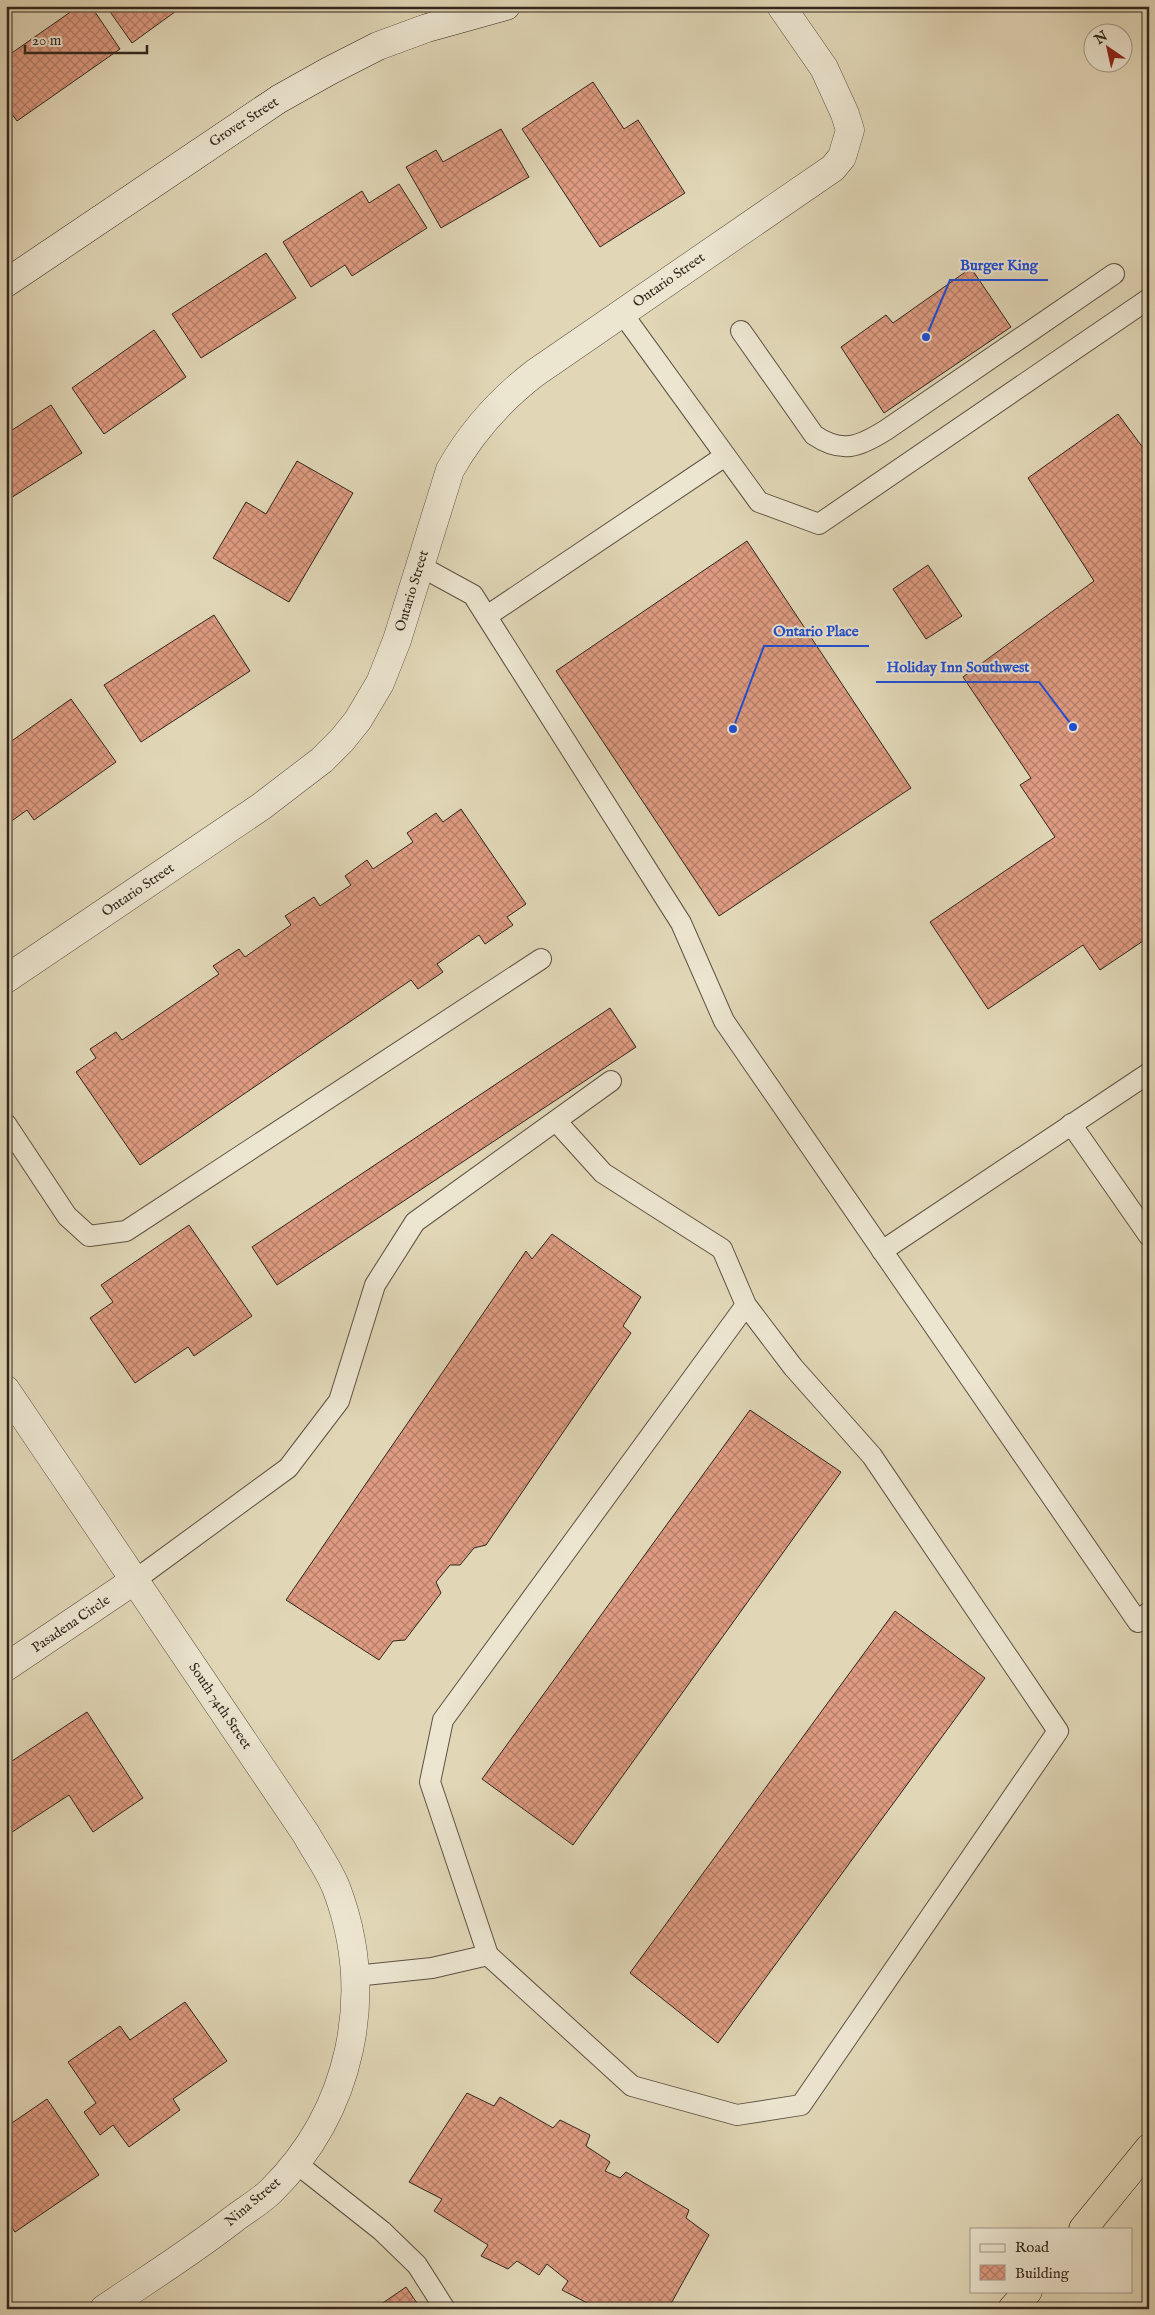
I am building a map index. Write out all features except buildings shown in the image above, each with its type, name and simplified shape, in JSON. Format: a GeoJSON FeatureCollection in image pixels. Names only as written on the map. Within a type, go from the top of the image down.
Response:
{"type":"FeatureCollection","features":[{"type":"Feature","properties":{"kind":"highway"},"geometry":{"type":"LineString","coordinates":[[1084,2228],[1149,2148]]}},
{"type":"Feature","properties":{"kind":"highway"},"geometry":{"type":"LineString","coordinates":[[1012,2309],[1027,2292]]}},
{"type":"Feature","properties":{"kind":"street","name":"Grover Street"},"geometry":{"type":"LineString","coordinates":[[6,283],[279,99],[329,71],[378,46],[427,28],[506,6]]}},
{"type":"Feature","properties":{"kind":"street","name":"Ontario Street"},"geometry":{"type":"LineString","coordinates":[[6,979],[262,806],[322,760],[358,720],[380,683],[397,640],[450,470],[462,448],[487,415],[512,390],[535,372],[833,168],[842,157],[850,130],[845,114],[824,68],[781,6]]}},
{"type":"Feature","properties":{"kind":"street","name":"South 74th Street"},"geometry":{"type":"LineString","coordinates":[[6,1390],[306,1834],[337,1888],[351,1936],[355,1976],[355,2022],[349,2050]]}},
{"type":"Feature","properties":{"kind":"street","name":"Pasadena Circle"},"geometry":{"type":"LineString","coordinates":[[6,1667],[135,1580]]}},
{"type":"Feature","properties":{"kind":"street","name":"Nina Street"},"geometry":{"type":"LineString","coordinates":[[104,2309],[219,2231],[270,2191],[296,2163],[318,2129],[335,2098],[349,2050]]}},
{"type":"Feature","properties":{"kind":"lane"},"geometry":{"type":"LineString","coordinates":[[742,331],[814,435],[827,444],[847,447],[866,442],[886,430],[1114,274]]}},
{"type":"Feature","properties":{"kind":"lane"},"geometry":{"type":"LineString","coordinates":[[622,313],[759,502],[818,524],[1147,300],[1149,302]]}},
{"type":"Feature","properties":{"kind":"lane"},"geometry":{"type":"LineString","coordinates":[[486,616],[725,456]]}},
{"type":"Feature","properties":{"kind":"lane"},"geometry":{"type":"LineString","coordinates":[[420,566],[473,595],[681,923],[724,1021],[1138,1622],[1149,1612]]}},
{"type":"Feature","properties":{"kind":"lane"},"geometry":{"type":"LineString","coordinates":[[6,1124],[67,1216],[89,1236],[126,1231],[541,959]]}},
{"type":"Feature","properties":{"kind":"lane"},"geometry":{"type":"LineString","coordinates":[[882,1251],[1149,1073]]}},
{"type":"Feature","properties":{"kind":"lane"},"geometry":{"type":"LineString","coordinates":[[135,1580],[288,1468],[338,1400],[375,1285],[415,1222],[611,1081]]}},
{"type":"Feature","properties":{"kind":"lane"},"geometry":{"type":"LineString","coordinates":[[556,1121],[603,1173],[722,1249],[746,1305],[793,1367],[872,1456],[1058,1731],[801,2105],[737,2115],[632,2086],[488,1955],[430,1782],[443,1720],[746,1305]]}},
{"type":"Feature","properties":{"kind":"lane"},"geometry":{"type":"LineString","coordinates":[[1071,1124],[1149,1236]]}},
{"type":"Feature","properties":{"kind":"lane"},"geometry":{"type":"LineString","coordinates":[[355,1976],[432,1968],[488,1955]]}},
{"type":"Feature","properties":{"kind":"lane"},"geometry":{"type":"LineString","coordinates":[[296,2163],[382,2231],[417,2265],[445,2309]]}},
{"type":"Feature","properties":{"kind":"place","name":"Burger King"},"geometry":{"type":"Point","coordinates":[926,337]}},
{"type":"Feature","properties":{"kind":"place","name":"Holiday Inn Southwest"},"geometry":{"type":"Point","coordinates":[1073,727]}},
{"type":"Feature","properties":{"kind":"place","name":"Ontario Place"},"geometry":{"type":"Point","coordinates":[733,729]}}]}
